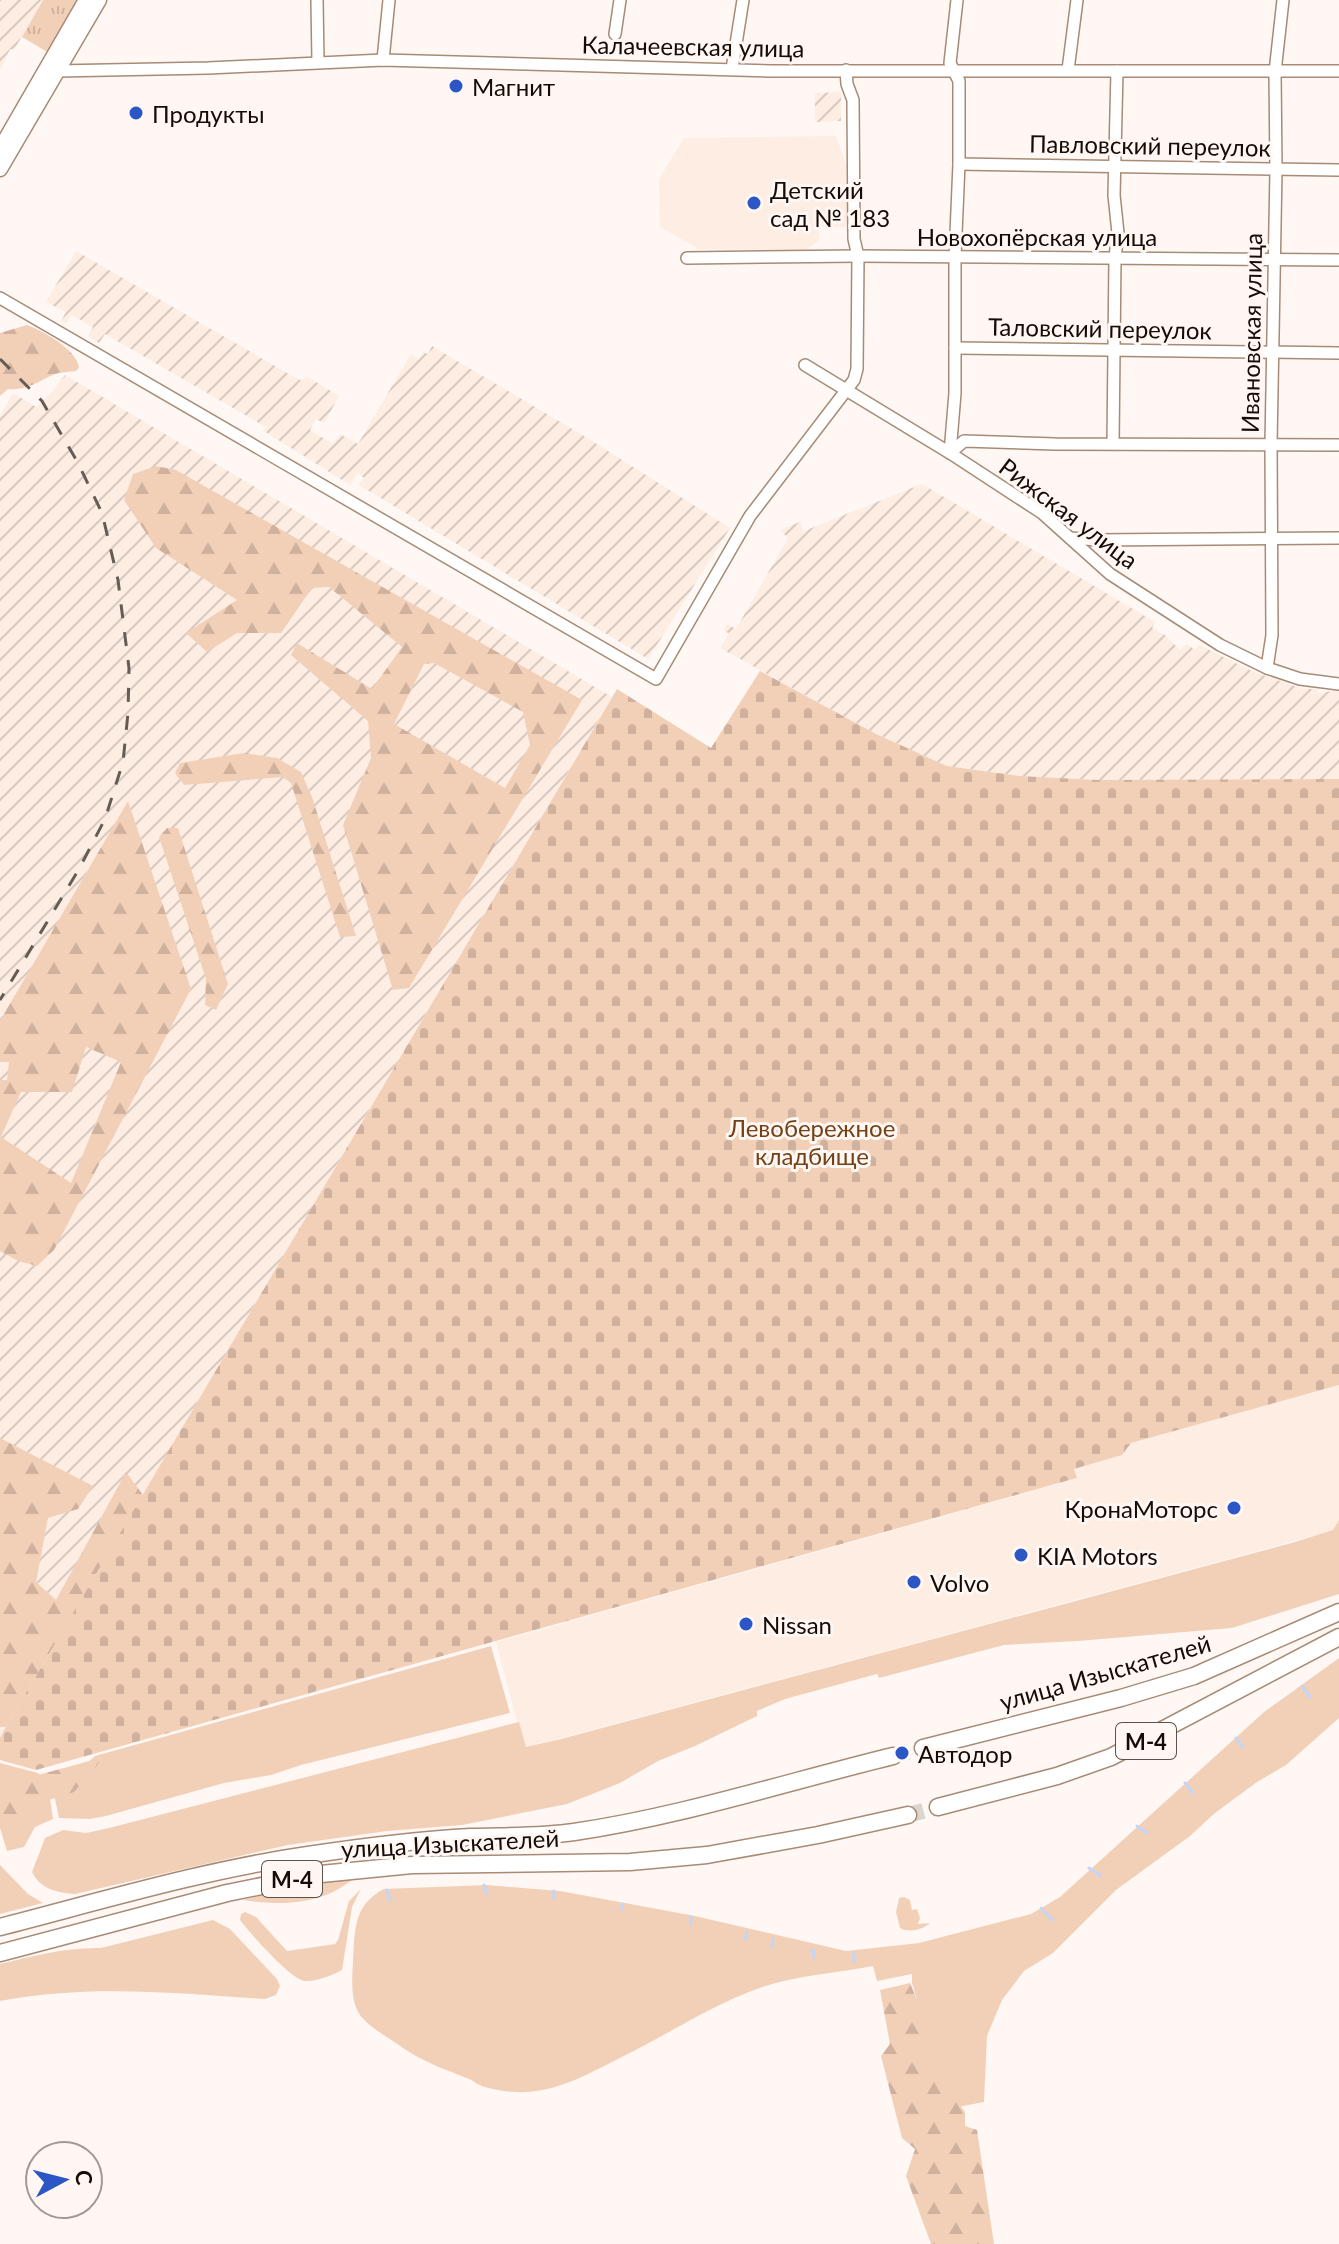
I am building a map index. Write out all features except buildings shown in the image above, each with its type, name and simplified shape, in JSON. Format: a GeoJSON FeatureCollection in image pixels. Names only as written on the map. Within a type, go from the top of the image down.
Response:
{"type":"FeatureCollection","features":[{"type":"Feature","properties":{"kind":"highway","name":"улица Изыскателей"},"geometry":{"type":"LineString","coordinates":[[923,1748],[1121,1698],[1194,1676],[1339,1612]]}},
{"type":"Feature","properties":{"kind":"highway","name":"М-4"},"geometry":{"type":"LineString","coordinates":[[938,1807],[1057,1776],[1111,1757],[1339,1637]]}},
{"type":"Feature","properties":{"kind":"highway","name":"улица Изыскателей"},"geometry":{"type":"LineString","coordinates":[[0,1927],[304,1855],[469,1837],[551,1835],[602,1828],[688,1810],[893,1756]]}},
{"type":"Feature","properties":{"kind":"highway","name":"улица Изыскателей"},"geometry":{"type":"LineString","coordinates":[[0,1953],[227,1893],[321,1874],[374,1867],[470,1862],[630,1862],[685,1857],[803,1838],[908,1815]]}},
{"type":"Feature","properties":{"kind":"main road"},"geometry":{"type":"LineString","coordinates":[[0,169],[86,0]]}},
{"type":"Feature","properties":{"kind":"main road"},"geometry":{"type":"LineString","coordinates":[[0,149],[99,0]]}},
{"type":"Feature","properties":{"kind":"street"},"geometry":{"type":"LineString","coordinates":[[317,0],[318,62]]}},
{"type":"Feature","properties":{"kind":"street"},"geometry":{"type":"LineString","coordinates":[[383,60],[389,0]]}},
{"type":"Feature","properties":{"kind":"street"},"geometry":{"type":"LineString","coordinates":[[615,34],[620,0]]}},
{"type":"Feature","properties":{"kind":"street"},"geometry":{"type":"LineString","coordinates":[[732,69],[743,0]]}},
{"type":"Feature","properties":{"kind":"street"},"geometry":{"type":"LineString","coordinates":[[950,453],[955,348],[959,81],[950,63],[957,0]]}},
{"type":"Feature","properties":{"kind":"street"},"geometry":{"type":"LineString","coordinates":[[1068,70],[1077,0]]}},
{"type":"Feature","properties":{"kind":"street","name":"Ивановская улица"},"geometry":{"type":"LineString","coordinates":[[1267,668],[1272,635],[1275,72],[1283,0]]}},
{"type":"Feature","properties":{"kind":"street","name":"Калачеевская улица"},"geometry":{"type":"LineString","coordinates":[[52,69],[208,68],[383,60],[732,69],[1339,71]]}},
{"type":"Feature","properties":{"kind":"street"},"geometry":{"type":"LineString","coordinates":[[0,298],[656,679],[750,516],[849,389],[857,369],[858,256],[854,239],[853,100],[846,70]]}},
{"type":"Feature","properties":{"kind":"street"},"geometry":{"type":"LineString","coordinates":[[1113,443],[1115,257],[1118,233],[1114,166],[1117,71]]}},
{"type":"Feature","properties":{"kind":"street","name":"Павловский переулок"},"geometry":{"type":"LineString","coordinates":[[959,164],[1339,170]]}},
{"type":"Feature","properties":{"kind":"street","name":"Новохопёрская улица"},"geometry":{"type":"LineString","coordinates":[[687,258],[858,256],[1339,260]]}},
{"type":"Feature","properties":{"kind":"street","name":"Таловский переулок"},"geometry":{"type":"LineString","coordinates":[[955,348],[1339,353]]}},
{"type":"Feature","properties":{"kind":"street","name":"Рижская улица"},"geometry":{"type":"LineString","coordinates":[[805,365],[849,389],[1042,513],[1110,574],[1220,645],[1267,668],[1300,679],[1339,684]]}},
{"type":"Feature","properties":{"kind":"street"},"geometry":{"type":"LineString","coordinates":[[950,453],[964,441],[1339,445]]}},
{"type":"Feature","properties":{"kind":"street"},"geometry":{"type":"LineString","coordinates":[[1069,538],[1339,538]]}},
{"type":"Feature","properties":{"kind":"shaded area"},"geometry":{"type":"Polygon","coordinates":[[[0,0],[43,0],[14,50],[10,49],[0,71],[0,0]]]}},
{"type":"Feature","properties":{"kind":"shaded area"},"geometry":{"type":"Polygon","coordinates":[[[841,92],[841,121],[815,122],[815,93],[841,92]]]}},
{"type":"Feature","properties":{"kind":"shaded area","name":"Детский сад № 183"},"geometry":{"type":"Polygon","coordinates":[[[836,136],[848,171],[849,227],[819,227],[819,241],[805,250],[699,249],[660,227],[659,179],[684,138],[836,136]]]}},
{"type":"Feature","properties":{"kind":"shaded area"},"geometry":{"type":"Polygon","coordinates":[[[76,251],[287,373],[302,381],[306,376],[339,396],[324,423],[316,419],[310,430],[333,444],[340,434],[358,444],[411,354],[419,359],[423,352],[428,354],[432,346],[584,436],[730,528],[648,659],[359,485],[364,478],[358,473],[350,485],[264,431],[266,427],[105,334],[99,343],[88,336],[93,327],[72,315],[66,323],[61,321],[66,312],[46,302],[76,251]]]}},
{"type":"Feature","properties":{"kind":"shaded area"},"geometry":{"type":"Polygon","coordinates":[[[65,375],[612,697],[0,1738],[0,416],[13,393],[36,407],[65,375]]]}},
{"type":"Feature","properties":{"kind":"shaded area"},"geometry":{"type":"Polygon","coordinates":[[[922,484],[1155,622],[1152,628],[1165,635],[1180,650],[1187,644],[1195,650],[1199,645],[1254,672],[1303,689],[1317,689],[1318,693],[1339,690],[1339,779],[1098,780],[1020,776],[947,766],[876,734],[720,648],[729,634],[724,630],[727,624],[736,629],[788,538],[780,530],[800,522],[804,531],[922,484]]]}},
{"type":"Feature","properties":{"kind":"shaded area"},"geometry":{"type":"Polygon","coordinates":[[[1339,1385],[1339,1529],[524,1748],[496,1642],[1076,1479],[1074,1469],[1121,1455],[1131,1443],[1339,1385]]]}},
{"type":"Feature","properties":{"kind":"green space"},"geometry":{"type":"Polygon","coordinates":[[[43,0],[79,0],[49,53],[22,37],[43,0]]]}},
{"type":"Feature","properties":{"kind":"green space"},"geometry":{"type":"Polygon","coordinates":[[[27,325],[65,347],[79,367],[76,371],[55,374],[27,387],[8,389],[0,396],[0,333],[27,325]]]}},
{"type":"Feature","properties":{"kind":"green space"},"geometry":{"type":"Polygon","coordinates":[[[156,466],[176,470],[582,700],[409,988],[393,990],[343,825],[371,758],[368,721],[291,655],[297,643],[372,689],[402,647],[329,587],[312,588],[281,633],[237,633],[207,652],[186,633],[237,600],[156,548],[124,500],[133,474],[156,466]],[[434,663],[424,664],[394,724],[505,788],[530,745],[523,712],[434,663]]]}},
{"type":"Feature","properties":{"kind":"green space","name":"Левобережное кладбище"},"geometry":{"type":"Polygon","coordinates":[[[760,671],[876,734],[947,766],[1020,776],[1098,780],[1339,779],[1339,1385],[1131,1443],[1122,1455],[1074,1469],[1077,1478],[36,1770],[0,1760],[0,1738],[6,1727],[617,689],[711,748],[760,671]]]}},
{"type":"Feature","properties":{"kind":"green space"},"geometry":{"type":"Polygon","coordinates":[[[244,753],[277,758],[301,772],[312,797],[356,936],[340,937],[291,783],[283,777],[184,785],[175,773],[180,763],[244,753]]]}},
{"type":"Feature","properties":{"kind":"green space"},"geometry":{"type":"Polygon","coordinates":[[[128,801],[191,989],[54,1250],[37,1266],[18,1261],[0,1251],[0,1080],[7,1080],[9,1062],[0,1062],[0,1021],[128,801]],[[86,1047],[72,1092],[21,1092],[1,1137],[71,1183],[121,1062],[86,1047]]]}},
{"type":"Feature","properties":{"kind":"green space"},"geometry":{"type":"Polygon","coordinates":[[[167,828],[178,828],[228,984],[216,1010],[205,1005],[206,979],[159,837],[167,828]]]}},
{"type":"Feature","properties":{"kind":"green space"},"geometry":{"type":"Polygon","coordinates":[[[0,1438],[93,1486],[78,1509],[48,1518],[36,1582],[56,1600],[126,1472],[143,1495],[6,1727],[0,1727],[0,1438]]]}},
{"type":"Feature","properties":{"kind":"green space"},"geometry":{"type":"Polygon","coordinates":[[[1339,1520],[1339,1594],[1232,1628],[1004,1645],[879,1678],[877,1674],[785,1699],[757,1711],[757,1716],[658,1761],[620,1783],[567,1804],[462,1825],[387,1831],[288,1845],[75,1894],[50,1889],[32,1872],[45,1838],[63,1830],[86,1833],[109,1828],[519,1722],[526,1747],[561,1739],[1295,1542],[1333,1530],[1339,1520]]]}},
{"type":"Feature","properties":{"kind":"green space"},"geometry":{"type":"Polygon","coordinates":[[[491,1646],[510,1713],[271,1775],[224,1783],[106,1816],[59,1818],[54,1794],[95,1756],[491,1646]]]}},
{"type":"Feature","properties":{"kind":"green space"},"geometry":{"type":"Polygon","coordinates":[[[1339,1658],[1339,1718],[1286,1765],[1257,1782],[1116,1890],[1053,1953],[1024,1971],[1002,2000],[987,2036],[984,2102],[937,2111],[923,2056],[926,2030],[912,1974],[877,1981],[873,1966],[798,1978],[754,1990],[719,2005],[586,2075],[538,2091],[504,2091],[483,2086],[435,2065],[367,2023],[356,2007],[352,1981],[358,1920],[366,1903],[384,1889],[487,1885],[560,1891],[695,1916],[846,1951],[919,1943],[1031,1914],[1060,1897],[1264,1712],[1339,1658]]]}},
{"type":"Feature","properties":{"kind":"green space"},"geometry":{"type":"Polygon","coordinates":[[[104,1757],[74,1792],[43,1802],[38,1813],[0,1818],[0,1788],[19,1785],[27,1778],[104,1757]]]}},
{"type":"Feature","properties":{"kind":"green space"},"geometry":{"type":"Polygon","coordinates":[[[0,1763],[38,1773],[46,1782],[0,1806],[0,1763]]]}},
{"type":"Feature","properties":{"kind":"green space"},"geometry":{"type":"Polygon","coordinates":[[[50,1798],[53,1819],[35,1827],[24,1847],[7,1851],[0,1828],[0,1814],[50,1798]]]}},
{"type":"Feature","properties":{"kind":"green space"},"geometry":{"type":"Polygon","coordinates":[[[0,1865],[28,1894],[43,1903],[0,1914],[0,1865]]]}},
{"type":"Feature","properties":{"kind":"green space"},"geometry":{"type":"Polygon","coordinates":[[[354,1878],[329,1894],[301,1901],[272,1903],[243,1900],[317,1882],[354,1878]]]}},
{"type":"Feature","properties":{"kind":"green space"},"geometry":{"type":"Polygon","coordinates":[[[361,1889],[352,1907],[342,1970],[319,1979],[305,1981],[290,1973],[240,1920],[245,1912],[256,1917],[287,1951],[335,1944],[349,1901],[361,1889]]]}},
{"type":"Feature","properties":{"kind":"green space"},"geometry":{"type":"Polygon","coordinates":[[[899,1898],[910,1900],[912,1910],[917,1909],[918,1924],[930,1923],[915,1930],[900,1928],[896,1912],[899,1898]]]}},
{"type":"Feature","properties":{"kind":"green space"},"geometry":{"type":"Polygon","coordinates":[[[213,1920],[230,1929],[277,1979],[280,1986],[276,1995],[265,1999],[99,1991],[0,2001],[0,1964],[37,1955],[101,1948],[213,1920]]]}},
{"type":"Feature","properties":{"kind":"green space"},"geometry":{"type":"Polygon","coordinates":[[[910,1983],[928,2026],[926,2049],[945,2101],[957,2101],[965,2112],[965,2126],[977,2130],[994,2244],[931,2244],[906,2176],[915,2149],[902,2138],[881,2056],[890,2044],[880,1990],[910,1983]]]}},
{"type":"Feature","properties":{"kind":"waterway"},"geometry":{"type":"LineString","coordinates":[[1302,1686],[1310,1697]]}},
{"type":"Feature","properties":{"kind":"waterway"},"geometry":{"type":"LineString","coordinates":[[1236,1738],[1243,1747]]}},
{"type":"Feature","properties":{"kind":"waterway"},"geometry":{"type":"LineString","coordinates":[[1185,1783],[1193,1793]]}},
{"type":"Feature","properties":{"kind":"waterway"},"geometry":{"type":"LineString","coordinates":[[1137,1826],[1147,1833]]}},
{"type":"Feature","properties":{"kind":"waterway"},"geometry":{"type":"LineString","coordinates":[[1089,1868],[1101,1876]]}},
{"type":"Feature","properties":{"kind":"waterway"},"geometry":{"type":"LineString","coordinates":[[484,1885],[487,1895]]}},
{"type":"Feature","properties":{"kind":"waterway"},"geometry":{"type":"LineString","coordinates":[[387,1890],[390,1900]]}},
{"type":"Feature","properties":{"kind":"waterway"},"geometry":{"type":"LineString","coordinates":[[553,1898],[554,1891]]}},
{"type":"Feature","properties":{"kind":"waterway"},"geometry":{"type":"LineString","coordinates":[[621,1909],[623,1904]]}},
{"type":"Feature","properties":{"kind":"waterway"},"geometry":{"type":"LineString","coordinates":[[1041,1908],[1052,1920]]}},
{"type":"Feature","properties":{"kind":"waterway"},"geometry":{"type":"LineString","coordinates":[[691,1917],[691,1924]]}},
{"type":"Feature","properties":{"kind":"waterway"},"geometry":{"type":"LineString","coordinates":[[745,1939],[747,1932]]}},
{"type":"Feature","properties":{"kind":"waterway"},"geometry":{"type":"LineString","coordinates":[[772,1947],[773,1939]]}},
{"type":"Feature","properties":{"kind":"waterway"},"geometry":{"type":"LineString","coordinates":[[813,1949],[814,1958]]}},
{"type":"Feature","properties":{"kind":"waterway"},"geometry":{"type":"LineString","coordinates":[[854,1953],[854,1962]]}},
{"type":"Feature","properties":{"kind":"tunnel"},"geometry":{"type":"LineString","coordinates":[[893,1756],[923,1748]]}},
{"type":"Feature","properties":{"kind":"tunnel"},"geometry":{"type":"LineString","coordinates":[[908,1815],[938,1807]]}},
{"type":"Feature","properties":{"kind":"railway"},"geometry":{"type":"LineString","coordinates":[[0,359],[42,401],[78,463],[102,513],[118,580],[129,668],[123,762],[105,819],[79,869],[0,1000]]}},
{"type":"Feature","properties":{"kind":"place","name":"Магнит"},"geometry":{"type":"Point","coordinates":[456,86]}},
{"type":"Feature","properties":{"kind":"place","name":"Продукты"},"geometry":{"type":"Point","coordinates":[136,113]}},
{"type":"Feature","properties":{"kind":"place","name":"Детский сад № 183"},"geometry":{"type":"Point","coordinates":[754,203]}},
{"type":"Feature","properties":{"kind":"place","name":"КронаМоторс"},"geometry":{"type":"Point","coordinates":[1234,1508]}},
{"type":"Feature","properties":{"kind":"place","name":"KIA Motors"},"geometry":{"type":"Point","coordinates":[1021,1555]}},
{"type":"Feature","properties":{"kind":"place","name":"Volvo"},"geometry":{"type":"Point","coordinates":[914,1582]}},
{"type":"Feature","properties":{"kind":"place","name":"Nissan"},"geometry":{"type":"Point","coordinates":[746,1624]}},
{"type":"Feature","properties":{"kind":"place","name":"Автодор"},"geometry":{"type":"Point","coordinates":[902,1753]}}]}
